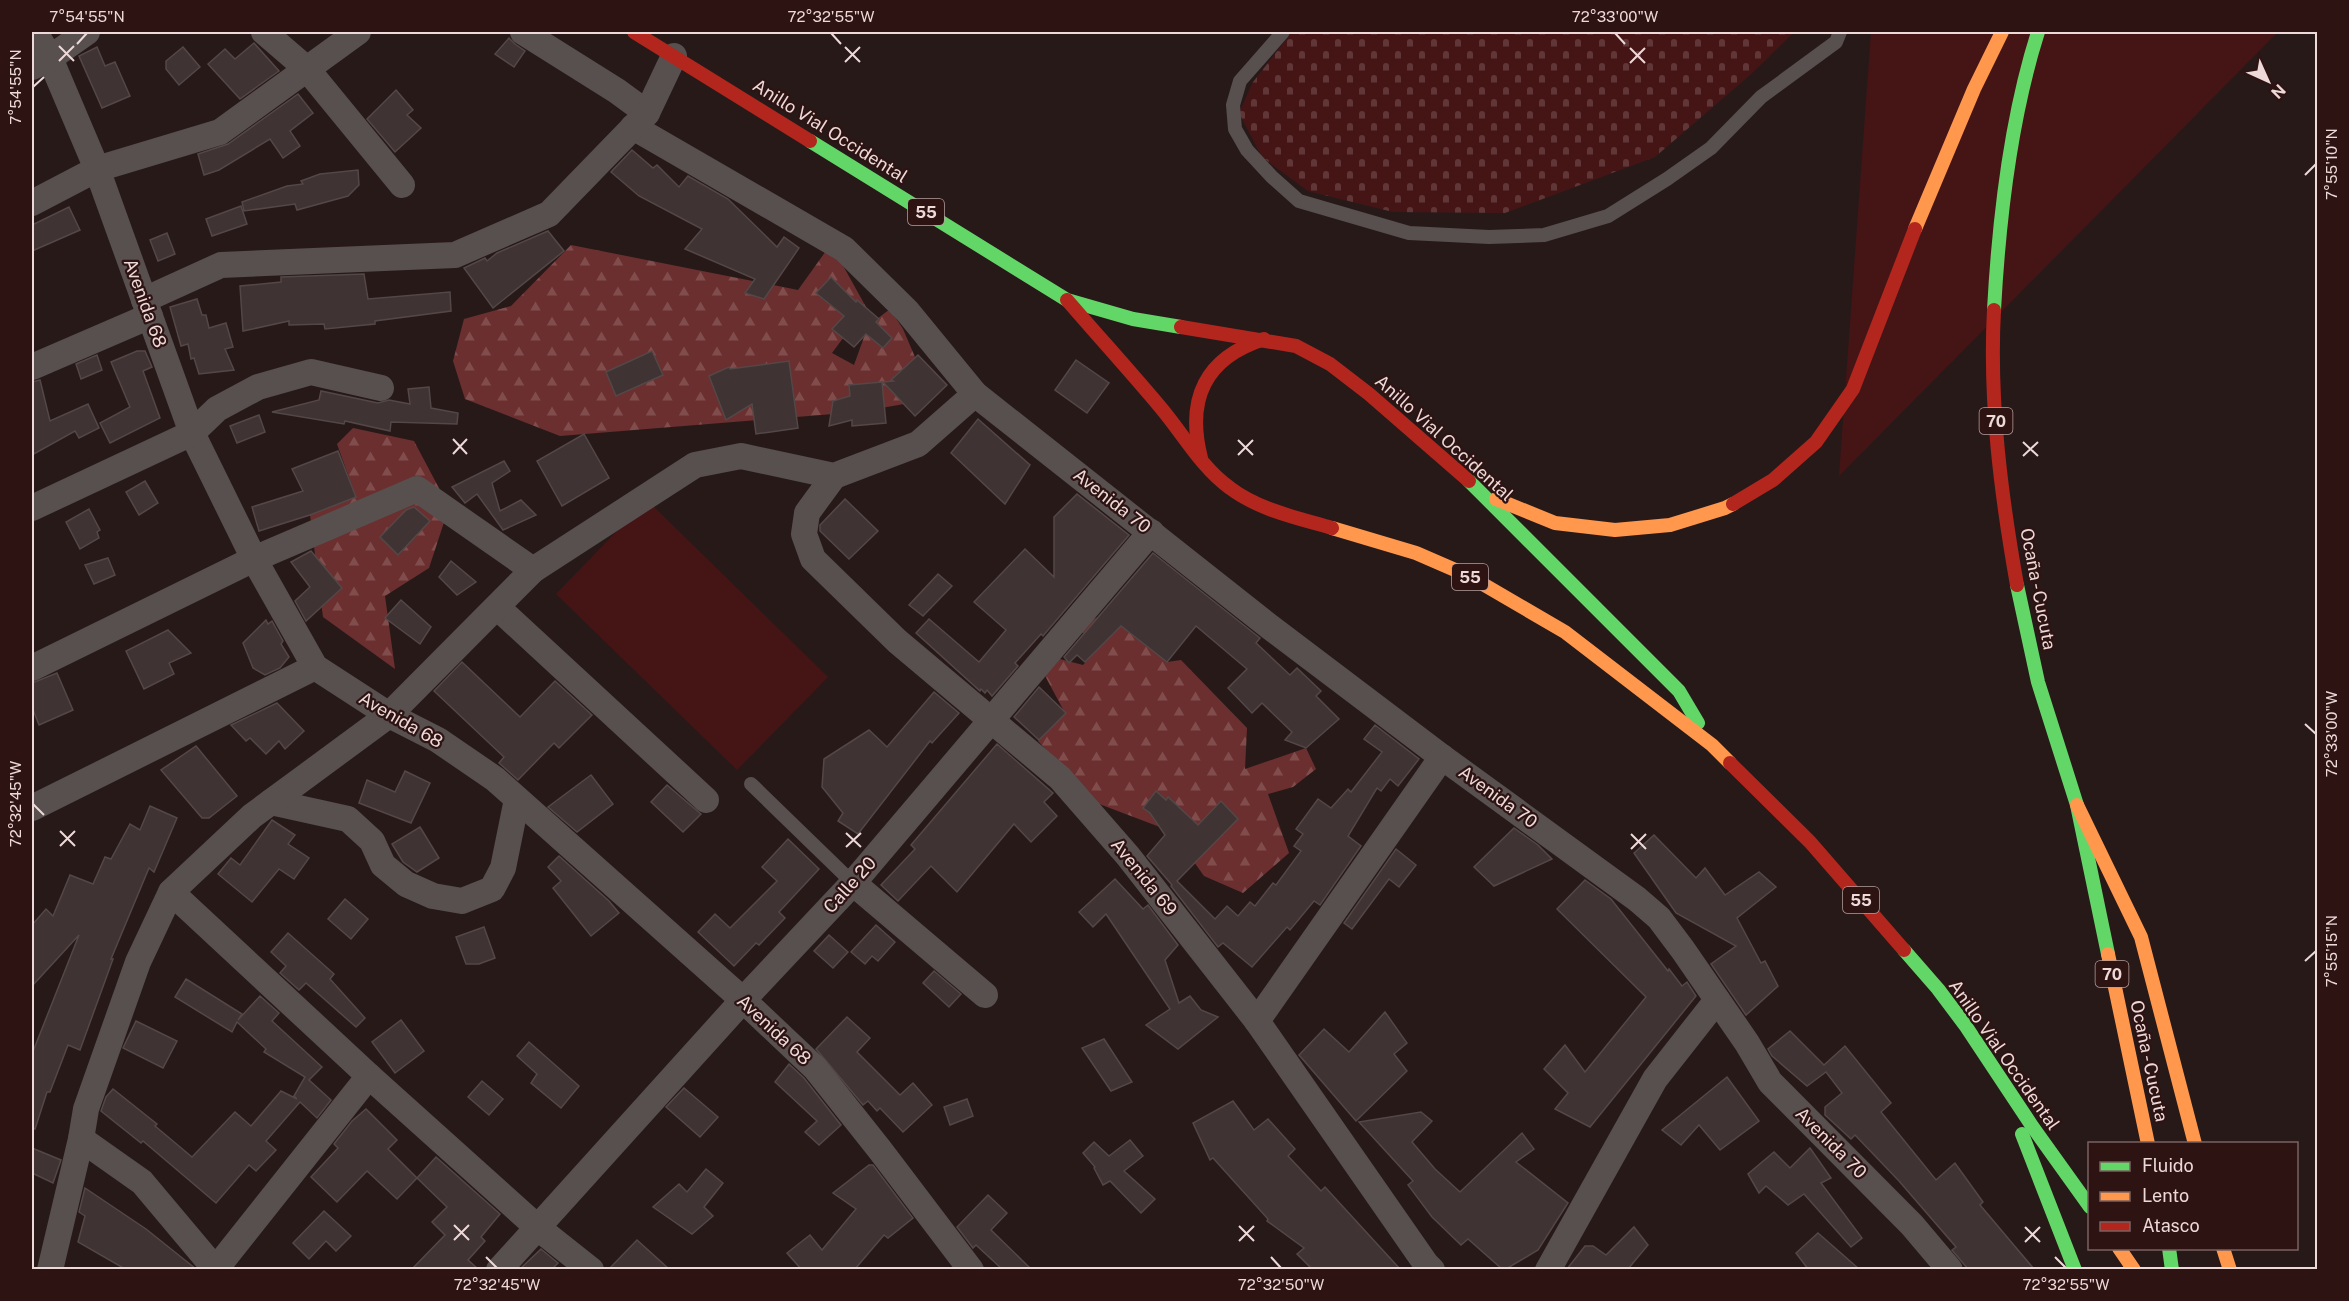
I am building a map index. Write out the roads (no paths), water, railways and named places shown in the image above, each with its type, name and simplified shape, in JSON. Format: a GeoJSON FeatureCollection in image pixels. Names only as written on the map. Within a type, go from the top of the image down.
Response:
{"type":"FeatureCollection","features":[{"type":"Feature","properties":{"kind":"main road","name":"Anillo Vial Occidental"},"geometry":{"type":"LineString","coordinates":[[634,32],[1068,300],[1133,319],[1296,346],[1330,364],[1369,394],[1482,493],[1678,691],[1712,744]]}},
{"type":"Feature","properties":{"kind":"main road"},"geometry":{"type":"LineString","coordinates":[[1482,493],[1555,523],[1615,530],[1670,525],[1725,508],[1773,480],[1816,442],[1853,389],[1920,216],[1974,89],[2002,32]]}},
{"type":"Feature","properties":{"kind":"main road","name":"Ocaña - Cucuta"},"geometry":{"type":"LineString","coordinates":[[2038,32],[2025,73],[1998,232],[1992,348],[2003,504],[2020,606],[2038,682],[2077,805],[2148,1142]]}},
{"type":"Feature","properties":{"kind":"main road","name":"Anillo Vial Occidental"},"geometry":{"type":"LineString","coordinates":[[1068,300],[1203,462],[1229,488],[1251,501],[1284,514],[1416,553],[1469,576],[1564,632],[1712,744],[1838,873],[1938,989],[2088,1204]]}},
{"type":"Feature","properties":{"kind":"main road"},"geometry":{"type":"LineString","coordinates":[[1203,462],[1195,437],[1194,411],[1203,386],[1218,364],[1239,348],[1264,339]]}},
{"type":"Feature","properties":{"kind":"main road"},"geometry":{"type":"LineString","coordinates":[[2077,805],[2141,937],[2195,1142]]}},
{"type":"Feature","properties":{"kind":"main road"},"geometry":{"type":"LineString","coordinates":[[1994,1070],[2033,1158],[2075,1269]]}},
{"type":"Feature","properties":{"kind":"main road"},"geometry":{"type":"LineString","coordinates":[[2120,1250],[2134,1269]]}},
{"type":"Feature","properties":{"kind":"main road"},"geometry":{"type":"LineString","coordinates":[[2169,1250],[2172,1269]]}},
{"type":"Feature","properties":{"kind":"main road"},"geometry":{"type":"LineString","coordinates":[[2224,1250],[2230,1269]]}},
{"type":"Feature","properties":{"kind":"street","name":"Avenida 68"},"geometry":{"type":"LineString","coordinates":[[35,32],[41,62],[97,169],[192,433],[254,559],[315,668],[389,715],[438,740],[495,779],[743,1000],[815,1068],[971,1269]]}},
{"type":"Feature","properties":{"kind":"street"},"geometry":{"type":"LineString","coordinates":[[41,62],[87,32]]}},
{"type":"Feature","properties":{"kind":"street"},"geometry":{"type":"LineString","coordinates":[[264,32],[306,69],[402,185]]}},
{"type":"Feature","properties":{"kind":"street"},"geometry":{"type":"LineString","coordinates":[[32,203],[97,169],[220,132],[358,32]]}},
{"type":"Feature","properties":{"kind":"street","name":"Avenida 70"},"geometry":{"type":"LineString","coordinates":[[523,32],[617,91],[640,120],[844,249],[907,311],[975,394],[1270,627],[1659,918],[1718,1000],[1770,1082],[1912,1225],[1950,1269]]}},
{"type":"Feature","properties":{"kind":"street"},"geometry":{"type":"LineString","coordinates":[[32,367],[147,308],[221,265],[455,255],[549,214],[640,120],[674,56]]}},
{"type":"Feature","properties":{"kind":"street"},"geometry":{"type":"LineString","coordinates":[[32,508],[192,433],[217,409],[258,387],[311,372],[381,388]]}},
{"type":"Feature","properties":{"kind":"street"},"geometry":{"type":"LineString","coordinates":[[50,1269],[86,1109],[138,962],[171,892],[252,816],[389,715],[533,570],[695,465],[741,456],[834,476],[918,444],[975,394]]}},
{"type":"Feature","properties":{"kind":"street","name":"Avenida 69"},"geometry":{"type":"LineString","coordinates":[[834,476],[807,513],[804,534],[813,559],[897,641],[1060,778],[1128,856],[1257,1021],[1432,1269]]}},
{"type":"Feature","properties":{"kind":"street"},"geometry":{"type":"LineString","coordinates":[[32,668],[254,559],[417,489],[533,570]]}},
{"type":"Feature","properties":{"kind":"street","name":"Calle 20"},"geometry":{"type":"LineString","coordinates":[[500,1269],[743,1000],[853,883],[1151,532]]}},
{"type":"Feature","properties":{"kind":"street"},"geometry":{"type":"LineString","coordinates":[[497,607],[706,800]]}},
{"type":"Feature","properties":{"kind":"street"},"geometry":{"type":"LineString","coordinates":[[32,808],[315,668]]}},
{"type":"Feature","properties":{"kind":"street"},"geometry":{"type":"LineString","coordinates":[[1257,1021],[1442,757]]}},
{"type":"Feature","properties":{"kind":"street"},"geometry":{"type":"LineString","coordinates":[[271,802],[348,819],[372,842],[384,865],[406,884],[433,896],[462,901],[492,889],[502,868],[517,799]]}},
{"type":"Feature","properties":{"kind":"street"},"geometry":{"type":"LineString","coordinates":[[853,883],[985,995]]}},
{"type":"Feature","properties":{"kind":"street"},"geometry":{"type":"LineString","coordinates":[[171,892],[369,1076],[538,1228],[591,1269]]}},
{"type":"Feature","properties":{"kind":"street"},"geometry":{"type":"LineString","coordinates":[[1548,1269],[1655,1079],[1718,1000]]}},
{"type":"Feature","properties":{"kind":"street"},"geometry":{"type":"LineString","coordinates":[[81,1138],[142,1182],[216,1269],[369,1076]]}},
{"type":"Feature","properties":{"kind":"lane"},"geometry":{"type":"LineString","coordinates":[[1283,32],[1240,81],[1233,105],[1235,129],[1247,150],[1272,177],[1299,201],[1409,233],[1489,237],[1544,235],[1608,216],[1711,148],[1761,97],[1836,42],[1840,32]]}},
{"type":"Feature","properties":{"kind":"lane"},"geometry":{"type":"LineString","coordinates":[[751,784],[853,883]]}}]}
